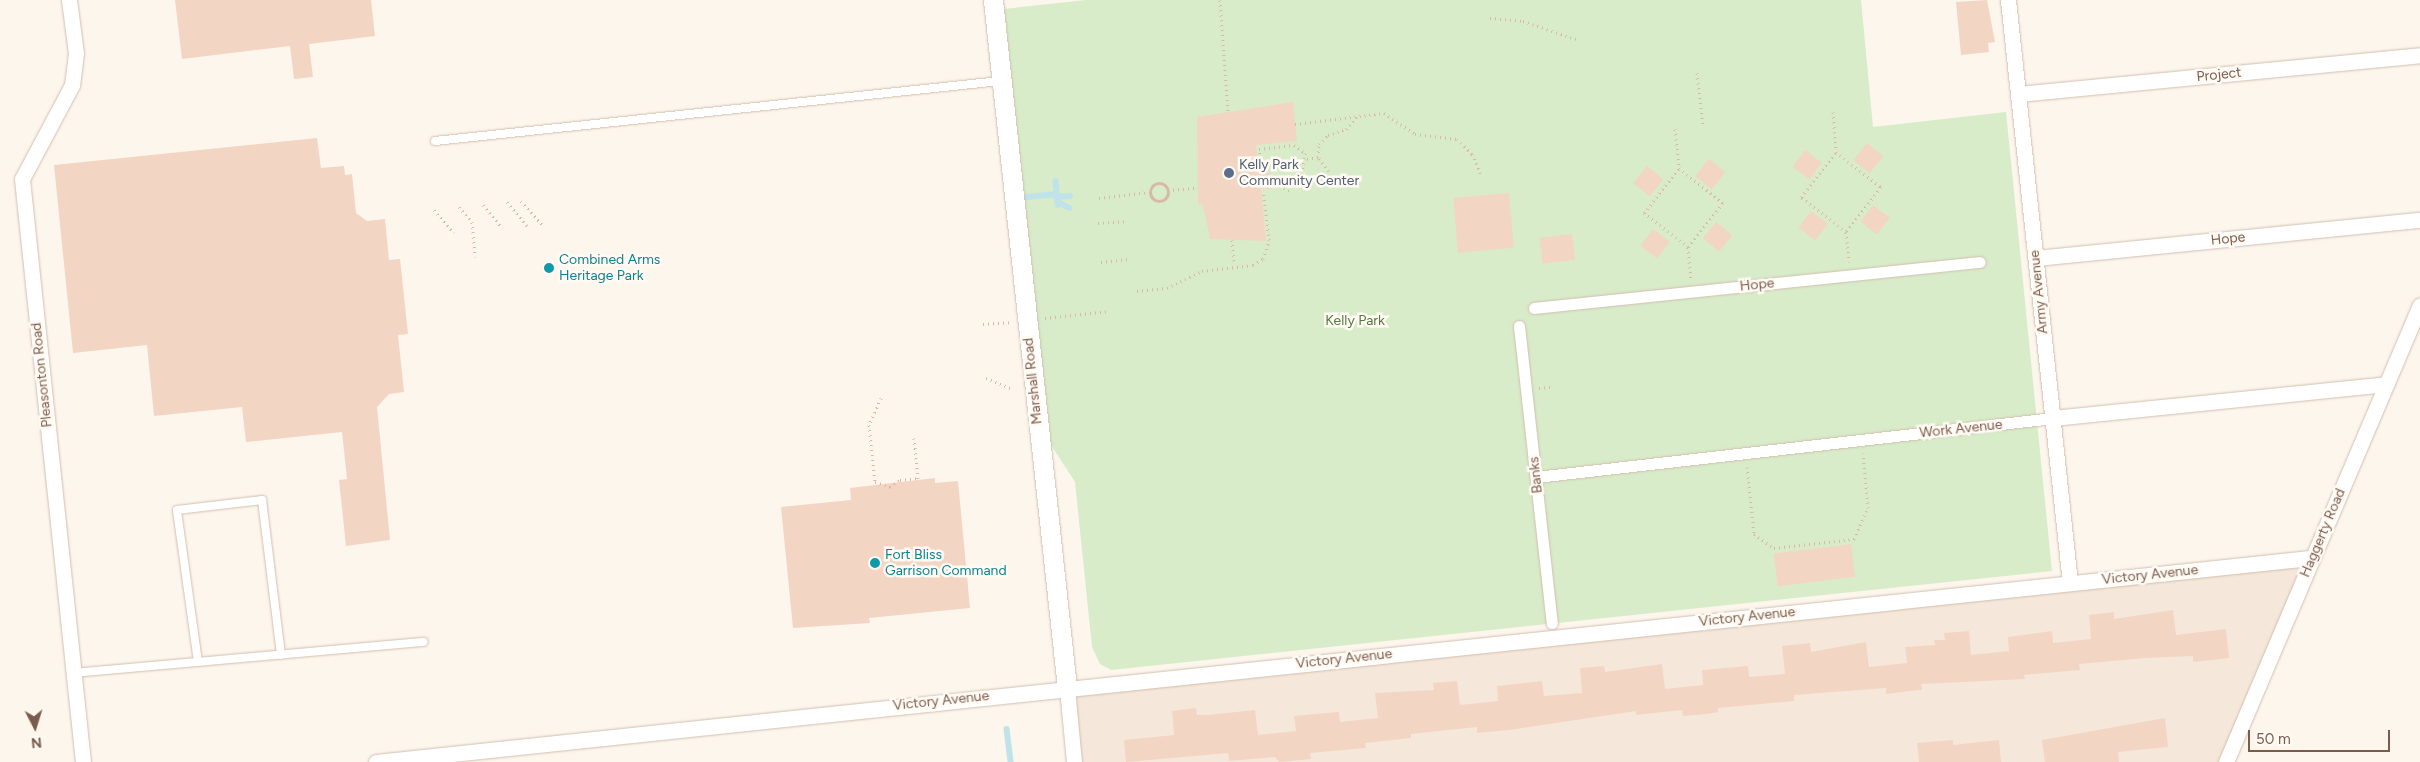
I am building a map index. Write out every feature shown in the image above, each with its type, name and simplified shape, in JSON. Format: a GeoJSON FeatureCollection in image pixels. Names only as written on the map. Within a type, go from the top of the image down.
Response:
{"type":"FeatureCollection","features":[{"type":"Feature","properties":{"kind":"street","name":"Pleasonton Road"},"geometry":{"type":"LineString","coordinates":[[69,0],[76,53],[72,85],[22,179],[83,762]]}},
{"type":"Feature","properties":{"kind":"street","name":"Marshall Road"},"geometry":{"type":"LineString","coordinates":[[993,0],[1074,762]]}},
{"type":"Feature","properties":{"kind":"street","name":"Army Avenue"},"geometry":{"type":"LineString","coordinates":[[2008,0],[2070,583]]}},
{"type":"Feature","properties":{"kind":"street","name":"Project"},"geometry":{"type":"LineString","coordinates":[[2018,94],[2420,55]]}},
{"type":"Feature","properties":{"kind":"street","name":"Hope"},"geometry":{"type":"LineString","coordinates":[[2036,258],[2420,220]]}},
{"type":"Feature","properties":{"kind":"street","name":"Hope"},"geometry":{"type":"LineString","coordinates":[[1534,308],[1980,262]]}},
{"type":"Feature","properties":{"kind":"street","name":"Haggerty Road"},"geometry":{"type":"LineString","coordinates":[[2226,762],[2420,305]]}},
{"type":"Feature","properties":{"kind":"street","name":"Banks"},"geometry":{"type":"LineString","coordinates":[[1519,326],[1552,623]]}},
{"type":"Feature","properties":{"kind":"street","name":"Work Avenue"},"geometry":{"type":"LineString","coordinates":[[1536,476],[2053,418],[2386,384]]}},
{"type":"Feature","properties":{"kind":"street","name":"Victory Avenue"},"geometry":{"type":"LineString","coordinates":[[376,762],[2312,558]]}},
{"type":"Feature","properties":{"kind":"lane"},"geometry":{"type":"LineString","coordinates":[[435,141],[1002,80]]}},
{"type":"Feature","properties":{"kind":"lane"},"geometry":{"type":"LineString","coordinates":[[198,662],[177,510],[262,500],[281,655]]}},
{"type":"Feature","properties":{"kind":"lane"},"geometry":{"type":"LineString","coordinates":[[74,673],[424,642]]}},
{"type":"Feature","properties":{"kind":"path"},"geometry":{"type":"LineString","coordinates":[[1220,0],[1228,111]]}},
{"type":"Feature","properties":{"kind":"path"},"geometry":{"type":"LineString","coordinates":[[1490,18],[1523,21],[1576,39]]}},
{"type":"Feature","properties":{"kind":"path"},"geometry":{"type":"LineString","coordinates":[[1697,73],[1703,126]]}},
{"type":"Feature","properties":{"kind":"path"},"geometry":{"type":"LineString","coordinates":[[1833,112],[1836,152],[1801,197],[1846,232]]}},
{"type":"Feature","properties":{"kind":"path"},"geometry":{"type":"LineString","coordinates":[[1295,124],[1359,114],[1384,113],[1415,134],[1457,139],[1472,154],[1481,174]]}},
{"type":"Feature","properties":{"kind":"path"},"geometry":{"type":"LineString","coordinates":[[1318,157],[1323,138],[1346,129],[1359,114]]}},
{"type":"Feature","properties":{"kind":"path"},"geometry":{"type":"LineString","coordinates":[[1675,129],[1679,168],[1644,213],[1688,247]]}},
{"type":"Feature","properties":{"kind":"path"},"geometry":{"type":"LineString","coordinates":[[1262,173],[1259,149],[1294,145],[1307,159]]}},
{"type":"Feature","properties":{"kind":"path"},"geometry":{"type":"LineString","coordinates":[[1836,152],[1881,187],[1846,232],[1851,276]]}},
{"type":"Feature","properties":{"kind":"path"},"geometry":{"type":"LineString","coordinates":[[1270,180],[1296,178],[1307,159],[1318,157]]}},
{"type":"Feature","properties":{"kind":"path"},"geometry":{"type":"LineString","coordinates":[[1318,157],[1329,171]]}},
{"type":"Feature","properties":{"kind":"path"},"geometry":{"type":"LineString","coordinates":[[1679,168],[1723,203],[1688,247],[1692,292]]}},
{"type":"Feature","properties":{"kind":"path"},"geometry":{"type":"LineString","coordinates":[[1277,179],[1279,186],[1292,192]]}},
{"type":"Feature","properties":{"kind":"path"},"geometry":{"type":"LineString","coordinates":[[1098,198],[1149,192],[1158,183],[1168,190],[1196,188]]}},
{"type":"Feature","properties":{"kind":"path"},"geometry":{"type":"LineString","coordinates":[[1149,192],[1160,201],[1168,190]]}},
{"type":"Feature","properties":{"kind":"path"},"geometry":{"type":"LineString","coordinates":[[1137,290],[1167,288],[1202,271],[1234,264],[1253,265],[1266,255],[1263,190]]}},
{"type":"Feature","properties":{"kind":"path"},"geometry":{"type":"LineString","coordinates":[[521,201],[542,224]]}},
{"type":"Feature","properties":{"kind":"path"},"geometry":{"type":"LineString","coordinates":[[507,202],[527,226]]}},
{"type":"Feature","properties":{"kind":"path"},"geometry":{"type":"LineString","coordinates":[[483,205],[502,228]]}},
{"type":"Feature","properties":{"kind":"path"},"geometry":{"type":"LineString","coordinates":[[459,208],[472,222],[475,257]]}},
{"type":"Feature","properties":{"kind":"path"},"geometry":{"type":"LineString","coordinates":[[434,210],[454,233]]}},
{"type":"Feature","properties":{"kind":"path"},"geometry":{"type":"LineString","coordinates":[[1098,223],[1128,221]]}},
{"type":"Feature","properties":{"kind":"path"},"geometry":{"type":"LineString","coordinates":[[1232,240],[1234,264]]}},
{"type":"Feature","properties":{"kind":"path"},"geometry":{"type":"LineString","coordinates":[[1101,262],[1131,259]]}},
{"type":"Feature","properties":{"kind":"path"},"geometry":{"type":"LineString","coordinates":[[986,378],[1011,388]]}},
{"type":"Feature","properties":{"kind":"path"},"geometry":{"type":"LineString","coordinates":[[881,398],[869,425],[875,482],[890,487],[900,480],[918,479],[914,438]]}},
{"type":"Feature","properties":{"kind":"path"},"geometry":{"type":"LineString","coordinates":[[1746,453],[1754,534],[1774,548],[1854,539],[1868,508],[1862,440]]}},
{"type":"Feature","properties":{"kind":"shaded area"},"geometry":{"type":"Polygon","coordinates":[[[2312,558],[2226,762],[1074,762],[1067,688],[2312,558]]]}},
{"type":"Feature","properties":{"kind":"green space","name":"Kelly Park"},"geometry":{"type":"Polygon","coordinates":[[[1086,0],[1861,0],[1873,127],[2006,112],[2052,571],[1111,670],[1100,664],[1092,647],[1075,482],[1038,425],[994,10],[1086,0]]]}},
{"type":"Feature","properties":{"kind":"building"},"geometry":{"type":"Polygon","coordinates":[[[175,0],[371,0],[375,36],[309,44],[313,77],[294,79],[290,46],[182,59],[175,0]]]}},
{"type":"Feature","properties":{"kind":"building"},"geometry":{"type":"Polygon","coordinates":[[[1987,0],[1995,42],[1988,43],[1989,52],[1961,55],[1956,2],[1987,0]]]}},
{"type":"Feature","properties":{"kind":"building","name":"Kelly Park Community Center"},"geometry":{"type":"Polygon","coordinates":[[[1293,102],[1297,141],[1256,145],[1259,173],[1269,172],[1271,190],[1261,188],[1266,241],[1210,239],[1203,204],[1198,205],[1197,117],[1293,102]]]}},
{"type":"Feature","properties":{"kind":"building"},"geometry":{"type":"Polygon","coordinates":[[[317,138],[321,168],[344,166],[345,175],[352,174],[356,213],[367,221],[385,219],[389,260],[400,259],[408,334],[398,335],[404,392],[389,394],[377,407],[390,540],[346,546],[339,480],[347,479],[342,432],[246,442],[242,407],[154,416],[147,345],[73,353],[54,165],[317,138]]]}},
{"type":"Feature","properties":{"kind":"building"},"geometry":{"type":"Polygon","coordinates":[[[1867,143],[1883,156],[1869,173],[1853,160],[1867,143]]]}},
{"type":"Feature","properties":{"kind":"building"},"geometry":{"type":"Polygon","coordinates":[[[1805,150],[1822,163],[1809,179],[1792,167],[1805,150]]]}},
{"type":"Feature","properties":{"kind":"building"},"geometry":{"type":"Polygon","coordinates":[[[1709,159],[1725,172],[1711,189],[1695,176],[1709,159]]]}},
{"type":"Feature","properties":{"kind":"building"},"geometry":{"type":"Polygon","coordinates":[[[1647,166],[1663,179],[1649,196],[1633,183],[1647,166]]]}},
{"type":"Feature","properties":{"kind":"building"},"geometry":{"type":"Polygon","coordinates":[[[1509,193],[1514,248],[1458,253],[1453,198],[1509,193]]]}},
{"type":"Feature","properties":{"kind":"building"},"geometry":{"type":"Polygon","coordinates":[[[1873,205],[1890,218],[1877,234],[1860,222],[1873,205]]]}},
{"type":"Feature","properties":{"kind":"building"},"geometry":{"type":"Polygon","coordinates":[[[1811,211],[1828,224],[1815,240],[1798,228],[1811,211]]]}},
{"type":"Feature","properties":{"kind":"building"},"geometry":{"type":"Polygon","coordinates":[[[1716,222],[1732,235],[1719,252],[1703,238],[1716,222]]]}},
{"type":"Feature","properties":{"kind":"building"},"geometry":{"type":"Polygon","coordinates":[[[1653,229],[1670,242],[1657,258],[1640,246],[1653,229]]]}},
{"type":"Feature","properties":{"kind":"building"},"geometry":{"type":"Polygon","coordinates":[[[1572,234],[1575,260],[1542,264],[1539,238],[1572,234]]]}},
{"type":"Feature","properties":{"kind":"building","name":"Fort Bliss Garrison Command"},"geometry":{"type":"Polygon","coordinates":[[[935,478],[935,483],[958,481],[970,608],[869,618],[870,623],[793,628],[781,507],[851,500],[850,488],[935,478]]]}},
{"type":"Feature","properties":{"kind":"building"},"geometry":{"type":"Polygon","coordinates":[[[1851,544],[1855,577],[1778,586],[1774,554],[1851,544]]]}},
{"type":"Feature","properties":{"kind":"building"},"geometry":{"type":"Polygon","coordinates":[[[2173,610],[2176,635],[2226,629],[2229,658],[2193,662],[2193,656],[2079,664],[2080,670],[2024,675],[2025,679],[1921,684],[1922,690],[1886,694],[1886,688],[1794,695],[1794,701],[1718,708],[1718,712],[1707,714],[1683,716],[1682,710],[1636,715],[1636,711],[1509,730],[1477,733],[1477,727],[1411,734],[1411,738],[1365,743],[1366,748],[1310,753],[1311,759],[1279,762],[1275,757],[1229,761],[1228,753],[1126,762],[1124,740],[1174,735],[1172,711],[1196,708],[1197,715],[1208,715],[1255,710],[1258,735],[1296,731],[1294,716],[1339,712],[1340,722],[1378,718],[1375,693],[1434,690],[1433,683],[1457,681],[1460,705],[1498,701],[1497,686],[1542,681],[1544,696],[1582,693],[1580,668],[1604,666],[1605,672],[1662,664],[1665,689],[1703,685],[1702,670],[1748,666],[1749,677],[1785,674],[1782,646],[1810,643],[1811,652],[1866,642],[1869,667],[1907,663],[1905,647],[1935,645],[1934,640],[1945,640],[1944,633],[1969,631],[1971,655],[2009,651],[2008,637],[2052,631],[2053,643],[2091,639],[2089,615],[2114,612],[2114,619],[2173,610]]]}},
{"type":"Feature","properties":{"kind":"building"},"geometry":{"type":"Polygon","coordinates":[[[2165,718],[2168,747],[2118,752],[2119,762],[2045,762],[2042,740],[2165,718]]]}},
{"type":"Feature","properties":{"kind":"building"},"geometry":{"type":"Polygon","coordinates":[[[1953,740],[1953,745],[1999,740],[2001,762],[1919,762],[1917,743],[1953,740]]]}},
{"type":"Feature","properties":{"kind":"waterway"},"geometry":{"type":"LineString","coordinates":[[1056,181],[1058,205]]}},
{"type":"Feature","properties":{"kind":"waterway"},"geometry":{"type":"LineString","coordinates":[[1017,198],[1057,194]]}},
{"type":"Feature","properties":{"kind":"waterway"},"geometry":{"type":"LineString","coordinates":[[1057,197],[1070,196]]}},
{"type":"Feature","properties":{"kind":"waterway"},"geometry":{"type":"LineString","coordinates":[[1058,202],[1070,208]]}},
{"type":"Feature","properties":{"kind":"waterway"},"geometry":{"type":"LineString","coordinates":[[1007,729],[1011,762]]}},
{"type":"Feature","properties":{"kind":"place","name":"Kelly Park Community Center"},"geometry":{"type":"Point","coordinates":[1229,173]}},
{"type":"Feature","properties":{"kind":"place","name":"Combined Arms Heritage Park"},"geometry":{"type":"Point","coordinates":[549,268]}},
{"type":"Feature","properties":{"kind":"place","name":"Fort Bliss Garrison Command"},"geometry":{"type":"Point","coordinates":[875,563]}}]}
